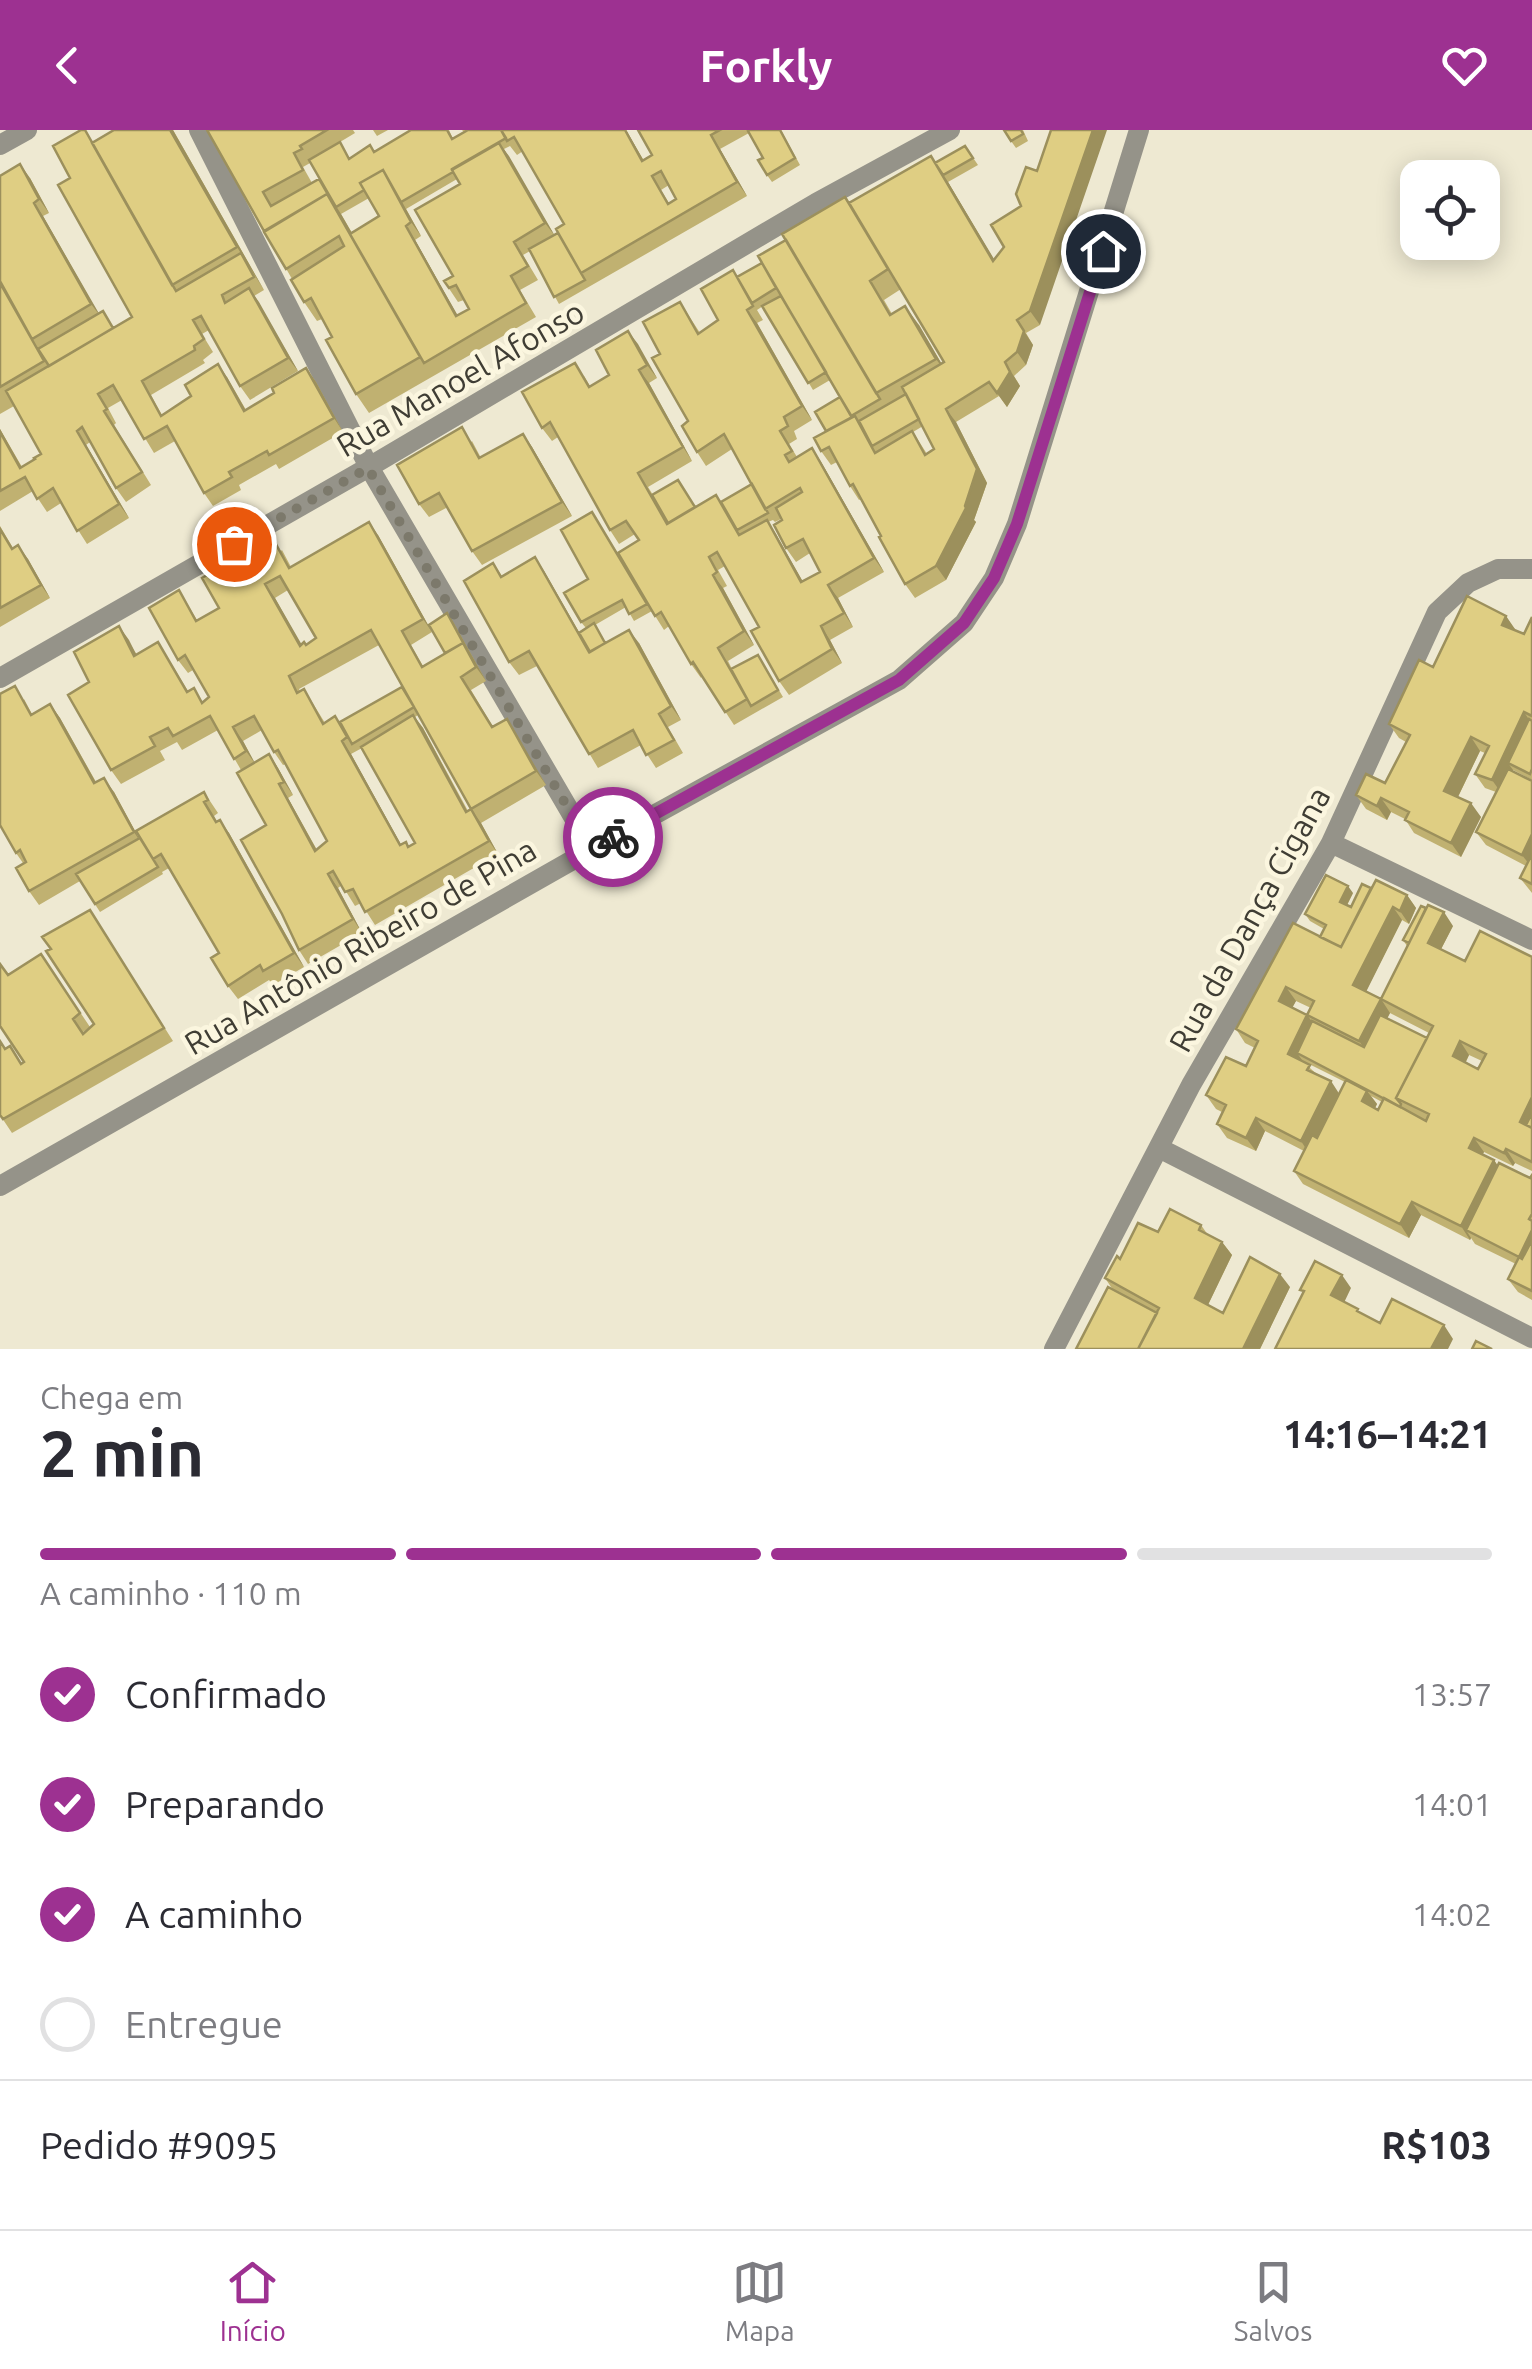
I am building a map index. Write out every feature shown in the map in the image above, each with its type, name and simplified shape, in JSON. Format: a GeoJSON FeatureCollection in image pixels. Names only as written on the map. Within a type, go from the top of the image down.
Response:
{"type":"FeatureCollection","features":[{"type":"Feature","properties":{"kind":"street"},"geometry":{"type":"LineString","coordinates":[[0,145],[27,130]]}},
{"type":"Feature","properties":{"kind":"street"},"geometry":{"type":"LineString","coordinates":[[200,130],[368,468],[592,849]]}},
{"type":"Feature","properties":{"kind":"street","name":"Rua Manoel Afonso"},"geometry":{"type":"LineString","coordinates":[[0,678],[368,468],[816,203],[950,130]]}},
{"type":"Feature","properties":{"kind":"street","name":"Rua Antônio Ribeiro de Pina"},"geometry":{"type":"LineString","coordinates":[[0,1186],[592,849],[899,680],[964,623],[994,578],[1017,524],[1139,130]]}},
{"type":"Feature","properties":{"kind":"street","name":"Rua da Dança Cigana"},"geometry":{"type":"LineString","coordinates":[[1054,1349],[1191,1085],[1332,843],[1437,612],[1468,583],[1498,569],[1532,569]]}},
{"type":"Feature","properties":{"kind":"street"},"geometry":{"type":"LineString","coordinates":[[1332,843],[1532,940]]}},
{"type":"Feature","properties":{"kind":"street"},"geometry":{"type":"LineString","coordinates":[[1159,1148],[1532,1338]]}},
{"type":"Feature","properties":{"kind":"building"},"geometry":{"type":"Polygon","coordinates":[[[85,130],[176,291],[241,253],[254,277],[222,295],[225,303],[249,288],[288,358],[240,386],[201,316],[193,320],[204,339],[194,346],[195,350],[142,381],[161,416],[191,396],[185,385],[218,364],[244,411],[306,368],[334,418],[269,455],[267,451],[229,472],[232,477],[204,493],[167,426],[144,439],[113,385],[98,394],[107,409],[104,411],[142,472],[116,488],[82,427],[77,431],[119,504],[77,531],[53,488],[37,499],[25,477],[0,491],[0,432],[20,468],[41,454],[6,391],[132,317],[58,185],[70,178],[53,146],[85,130]]]}},
{"type":"Feature","properties":{"kind":"building"},"geometry":{"type":"Polygon","coordinates":[[[114,130],[170,130],[237,247],[172,285],[92,143],[114,130]]]}},
{"type":"Feature","properties":{"kind":"building"},"geometry":{"type":"Polygon","coordinates":[[[207,130],[327,130],[294,153],[303,170],[263,192],[271,206],[319,179],[331,200],[327,194],[264,231],[207,130]]]}},
{"type":"Feature","properties":{"kind":"building"},"geometry":{"type":"Polygon","coordinates":[[[411,130],[447,130],[452,139],[468,130],[501,130],[506,138],[401,202],[383,170],[360,183],[364,190],[336,207],[309,160],[340,142],[349,159],[370,145],[374,152],[411,130]]]}},
{"type":"Feature","properties":{"kind":"building"},"geometry":{"type":"Polygon","coordinates":[[[501,130],[625,130],[642,161],[652,155],[638,130],[720,130],[711,135],[737,182],[581,273],[556,229],[564,224],[514,137],[507,141],[501,130]],[[661,171],[652,176],[668,204],[676,199],[661,171]]]}},
{"type":"Feature","properties":{"kind":"building"},"geometry":{"type":"Polygon","coordinates":[[[750,130],[780,130],[795,158],[767,175],[758,160],[763,158],[750,130]]]}},
{"type":"Feature","properties":{"kind":"building"},"geometry":{"type":"Polygon","coordinates":[[[1004,130],[1021,130],[1023,134],[1011,141],[1004,130]]]}},
{"type":"Feature","properties":{"kind":"building"},"geometry":{"type":"Polygon","coordinates":[[[1051,130],[1093,130],[1030,311],[1017,320],[1024,331],[1017,352],[1005,362],[1010,372],[997,393],[989,382],[946,409],[977,469],[966,508],[936,566],[905,584],[853,484],[850,486],[829,447],[821,451],[814,438],[855,416],[875,453],[912,431],[925,455],[934,449],[902,387],[944,362],[849,203],[931,156],[993,261],[1004,247],[991,225],[1021,206],[1016,194],[1026,167],[1037,171],[1051,130]]]}},
{"type":"Feature","properties":{"kind":"building"},"geometry":{"type":"Polygon","coordinates":[[[499,143],[545,223],[514,242],[528,266],[511,276],[526,303],[424,363],[350,234],[379,216],[360,183],[383,170],[411,222],[406,226],[456,316],[469,309],[456,285],[449,288],[444,281],[453,276],[415,210],[460,184],[452,170],[499,143]]]}},
{"type":"Feature","properties":{"kind":"building"},"geometry":{"type":"Polygon","coordinates":[[[965,146],[973,158],[943,175],[935,163],[965,146]]]}},
{"type":"Feature","properties":{"kind":"building"},"geometry":{"type":"Polygon","coordinates":[[[20,164],[39,199],[34,203],[91,304],[32,339],[0,281],[0,176],[20,164]]]}},
{"type":"Feature","properties":{"kind":"building"},"geometry":{"type":"Polygon","coordinates":[[[327,194],[420,357],[356,394],[326,340],[332,337],[311,298],[304,302],[291,280],[344,246],[339,236],[286,269],[264,232],[327,194]]]}},
{"type":"Feature","properties":{"kind":"building"},"geometry":{"type":"Polygon","coordinates":[[[845,197],[888,269],[870,281],[890,315],[905,306],[936,359],[876,393],[782,234],[845,197]]]}},
{"type":"Feature","properties":{"kind":"building"},"geometry":{"type":"Polygon","coordinates":[[[558,233],[585,280],[554,297],[529,249],[558,233]]]}},
{"type":"Feature","properties":{"kind":"building"},"geometry":{"type":"Polygon","coordinates":[[[786,240],[880,399],[851,416],[758,256],[786,240]]]}},
{"type":"Feature","properties":{"kind":"building"},"geometry":{"type":"Polygon","coordinates":[[[762,263],[776,288],[752,303],[737,277],[762,263]]]}},
{"type":"Feature","properties":{"kind":"building"},"geometry":{"type":"Polygon","coordinates":[[[733,270],[753,306],[747,310],[802,406],[784,417],[788,426],[780,431],[792,451],[785,455],[789,462],[812,448],[874,558],[828,585],[844,613],[821,626],[832,649],[779,681],[751,631],[759,627],[717,552],[709,557],[717,572],[713,575],[744,631],[718,648],[747,699],[725,712],[661,612],[655,616],[618,553],[639,540],[626,521],[610,530],[550,422],[542,428],[522,392],[575,363],[589,387],[609,375],[596,350],[628,331],[647,365],[639,370],[683,447],[638,473],[667,524],[716,495],[739,535],[767,520],[801,582],[820,572],[803,539],[786,548],[774,525],[782,520],[776,508],[802,492],[800,488],[765,509],[724,434],[697,452],[682,426],[688,421],[652,358],[660,354],[643,322],[680,302],[698,334],[718,320],[701,289],[733,270]]]}},
{"type":"Feature","properties":{"kind":"building"},"geometry":{"type":"Polygon","coordinates":[[[0,283],[44,361],[0,387],[0,283]]]}},
{"type":"Feature","properties":{"kind":"building"},"geometry":{"type":"Polygon","coordinates":[[[781,296],[826,372],[808,383],[762,306],[781,296]]]}},
{"type":"Feature","properties":{"kind":"building"},"geometry":{"type":"Polygon","coordinates":[[[103,311],[113,328],[49,366],[38,349],[103,311]]]}},
{"type":"Feature","properties":{"kind":"building"},"geometry":{"type":"Polygon","coordinates":[[[906,394],[919,419],[872,446],[859,421],[906,394]]]}},
{"type":"Feature","properties":{"kind":"building"},"geometry":{"type":"Polygon","coordinates":[[[840,397],[852,417],[826,431],[815,412],[840,397]]]}},
{"type":"Feature","properties":{"kind":"building"},"geometry":{"type":"Polygon","coordinates":[[[462,427],[479,458],[523,434],[562,502],[472,551],[439,493],[419,504],[397,465],[462,427]]]}},
{"type":"Feature","properties":{"kind":"building"},"geometry":{"type":"Polygon","coordinates":[[[678,480],[695,507],[668,523],[652,495],[678,480]]]}},
{"type":"Feature","properties":{"kind":"building"},"geometry":{"type":"Polygon","coordinates":[[[752,484],[768,513],[737,530],[721,502],[752,484]]]}},
{"type":"Feature","properties":{"kind":"building"},"geometry":{"type":"Polygon","coordinates":[[[592,512],[647,604],[629,614],[622,600],[581,622],[564,593],[588,579],[561,530],[592,512]]]}},
{"type":"Feature","properties":{"kind":"building"},"geometry":{"type":"Polygon","coordinates":[[[369,522],[423,619],[402,631],[422,667],[463,643],[476,667],[461,677],[492,727],[507,719],[536,771],[471,809],[489,841],[365,912],[353,889],[345,892],[333,871],[328,874],[353,919],[299,950],[241,840],[266,825],[237,773],[269,754],[284,782],[279,784],[315,851],[327,841],[278,750],[274,752],[254,716],[233,727],[246,751],[234,759],[210,716],[173,736],[168,728],[150,737],[155,746],[111,770],[68,695],[89,682],[74,652],[119,626],[134,656],[158,642],[187,692],[194,688],[202,703],[209,697],[185,655],[178,660],[149,608],[179,590],[196,621],[219,608],[202,578],[272,537],[289,568],[369,522]],[[280,576],[265,584],[300,646],[304,642],[306,645],[316,638],[280,576]],[[371,630],[289,676],[297,693],[304,689],[323,724],[335,716],[347,737],[342,741],[400,845],[406,842],[408,847],[415,843],[361,747],[413,715],[466,812],[471,809],[371,630]]]}},
{"type":"Feature","properties":{"kind":"building"},"geometry":{"type":"Polygon","coordinates":[[[0,529],[12,549],[18,545],[41,585],[0,608],[0,529]]]}},
{"type":"Feature","properties":{"kind":"building"},"geometry":{"type":"Polygon","coordinates":[[[535,557],[589,652],[629,630],[671,706],[659,714],[674,740],[646,755],[633,730],[589,754],[529,651],[509,662],[464,581],[493,563],[501,577],[535,557]]]}},
{"type":"Feature","properties":{"kind":"building"},"geometry":{"type":"Polygon","coordinates":[[[1467,596],[1506,616],[1502,625],[1524,634],[1532,617],[1532,716],[1524,712],[1492,780],[1475,774],[1489,746],[1471,737],[1444,791],[1471,803],[1451,843],[1405,820],[1409,812],[1381,798],[1377,806],[1356,795],[1366,774],[1385,783],[1410,735],[1389,724],[1419,660],[1433,667],[1467,596]]]}},
{"type":"Feature","properties":{"kind":"building"},"geometry":{"type":"Polygon","coordinates":[[[447,613],[467,650],[463,643],[445,653],[429,625],[447,613]]]}},
{"type":"Feature","properties":{"kind":"building"},"geometry":{"type":"Polygon","coordinates":[[[594,623],[605,643],[590,652],[579,633],[594,623]]]}},
{"type":"Feature","properties":{"kind":"building"},"geometry":{"type":"Polygon","coordinates":[[[758,655],[778,690],[751,706],[731,669],[758,655]]]}},
{"type":"Feature","properties":{"kind":"building"},"geometry":{"type":"Polygon","coordinates":[[[15,686],[31,715],[50,704],[94,783],[104,778],[134,832],[29,891],[16,868],[26,862],[20,850],[16,853],[0,825],[0,694],[15,686]]]}},
{"type":"Feature","properties":{"kind":"building"},"geometry":{"type":"Polygon","coordinates":[[[402,687],[414,707],[352,744],[340,722],[402,687]]]}},
{"type":"Feature","properties":{"kind":"building"},"geometry":{"type":"Polygon","coordinates":[[[1529,719],[1532,721],[1530,774],[1508,763],[1529,719]]]}},
{"type":"Feature","properties":{"kind":"building"},"geometry":{"type":"Polygon","coordinates":[[[1508,769],[1532,781],[1532,834],[1522,855],[1476,832],[1508,769]]]}},
{"type":"Feature","properties":{"kind":"building"},"geometry":{"type":"Polygon","coordinates":[[[204,792],[208,800],[204,802],[216,822],[220,820],[294,953],[263,971],[260,965],[228,986],[211,958],[219,953],[161,854],[153,859],[136,831],[204,792]]]}},
{"type":"Feature","properties":{"kind":"building"},"geometry":{"type":"Polygon","coordinates":[[[140,838],[158,867],[95,904],[76,874],[140,838]]]}},
{"type":"Feature","properties":{"kind":"building"},"geometry":{"type":"Polygon","coordinates":[[[1532,854],[1532,884],[1520,878],[1532,854]]]}},
{"type":"Feature","properties":{"kind":"building"},"geometry":{"type":"Polygon","coordinates":[[[1326,875],[1348,886],[1340,902],[1351,907],[1362,884],[1371,888],[1341,947],[1320,937],[1326,925],[1305,914],[1326,875]]]}},
{"type":"Feature","properties":{"kind":"building"},"geometry":{"type":"Polygon","coordinates":[[[1376,880],[1407,895],[1400,911],[1393,907],[1353,985],[1381,999],[1359,1041],[1307,1015],[1288,1054],[1310,1065],[1307,1070],[1331,1081],[1301,1141],[1256,1118],[1246,1138],[1217,1124],[1226,1105],[1206,1095],[1226,1057],[1246,1066],[1258,1041],[1236,1029],[1293,923],[1341,947],[1376,880]],[[1286,987],[1279,1001],[1307,1015],[1314,1001],[1286,987]]]}},
{"type":"Feature","properties":{"kind":"building"},"geometry":{"type":"Polygon","coordinates":[[[1428,905],[1444,912],[1428,943],[1465,961],[1480,931],[1532,957],[1532,1097],[1520,1122],[1532,1128],[1532,1162],[1474,1138],[1469,1148],[1494,1160],[1461,1226],[1412,1202],[1400,1224],[1294,1171],[1312,1135],[1317,1138],[1346,1080],[1367,1091],[1362,1101],[1378,1110],[1384,1098],[1426,1121],[1429,1114],[1396,1098],[1433,1026],[1381,999],[1428,905]],[[1460,1041],[1453,1056],[1478,1069],[1486,1054],[1460,1041]]]}},
{"type":"Feature","properties":{"kind":"building"},"geometry":{"type":"Polygon","coordinates":[[[1421,906],[1426,908],[1409,943],[1403,940],[1421,906]]]}},
{"type":"Feature","properties":{"kind":"building"},"geometry":{"type":"Polygon","coordinates":[[[90,910],[164,1028],[3,1119],[0,1041],[5,1049],[10,1046],[21,1064],[24,1062],[0,1026],[0,964],[8,975],[41,954],[80,1013],[73,1019],[83,1034],[94,1024],[46,951],[51,949],[42,937],[90,910]]]}},
{"type":"Feature","properties":{"kind":"building"},"geometry":{"type":"Polygon","coordinates":[[[1380,1015],[1427,1038],[1396,1098],[1400,1107],[1297,1053],[1312,1021],[1364,1047],[1380,1015]]]}},
{"type":"Feature","properties":{"kind":"building"},"geometry":{"type":"Polygon","coordinates":[[[1499,1163],[1530,1178],[1532,1175],[1532,1230],[1519,1257],[1466,1230],[1499,1163]]]}},
{"type":"Feature","properties":{"kind":"building"},"geometry":{"type":"Polygon","coordinates":[[[1170,1209],[1201,1225],[1199,1230],[1222,1242],[1195,1298],[1223,1313],[1250,1257],[1280,1274],[1243,1349],[1138,1349],[1159,1308],[1105,1278],[1117,1256],[1120,1259],[1138,1223],[1158,1232],[1170,1209]]]}},
{"type":"Feature","properties":{"kind":"building"},"geometry":{"type":"Polygon","coordinates":[[[1532,1240],[1532,1291],[1508,1279],[1519,1257],[1522,1259],[1532,1240]]]}},
{"type":"Feature","properties":{"kind":"building"},"geometry":{"type":"Polygon","coordinates":[[[1315,1261],[1342,1275],[1331,1295],[1380,1323],[1392,1299],[1444,1325],[1432,1347],[1436,1349],[1275,1349],[1315,1261]]]}},
{"type":"Feature","properties":{"kind":"building"},"geometry":{"type":"Polygon","coordinates":[[[1108,1287],[1157,1313],[1138,1349],[1076,1349],[1108,1287]]]}},
{"type":"Feature","properties":{"kind":"building"},"geometry":{"type":"Polygon","coordinates":[[[1476,1341],[1492,1349],[1472,1349],[1476,1341]]]}},
{"type":"Feature","properties":{"kind":"way so far"},"geometry":{"type":"LineString","coordinates":[[234,544],[368,468],[592,849],[613,837]]}},
{"type":"Feature","properties":{"kind":"route"},"geometry":{"type":"LineString","coordinates":[[613,837],[899,680],[964,623],[994,578],[1017,524],[1103,251]]}}]}
